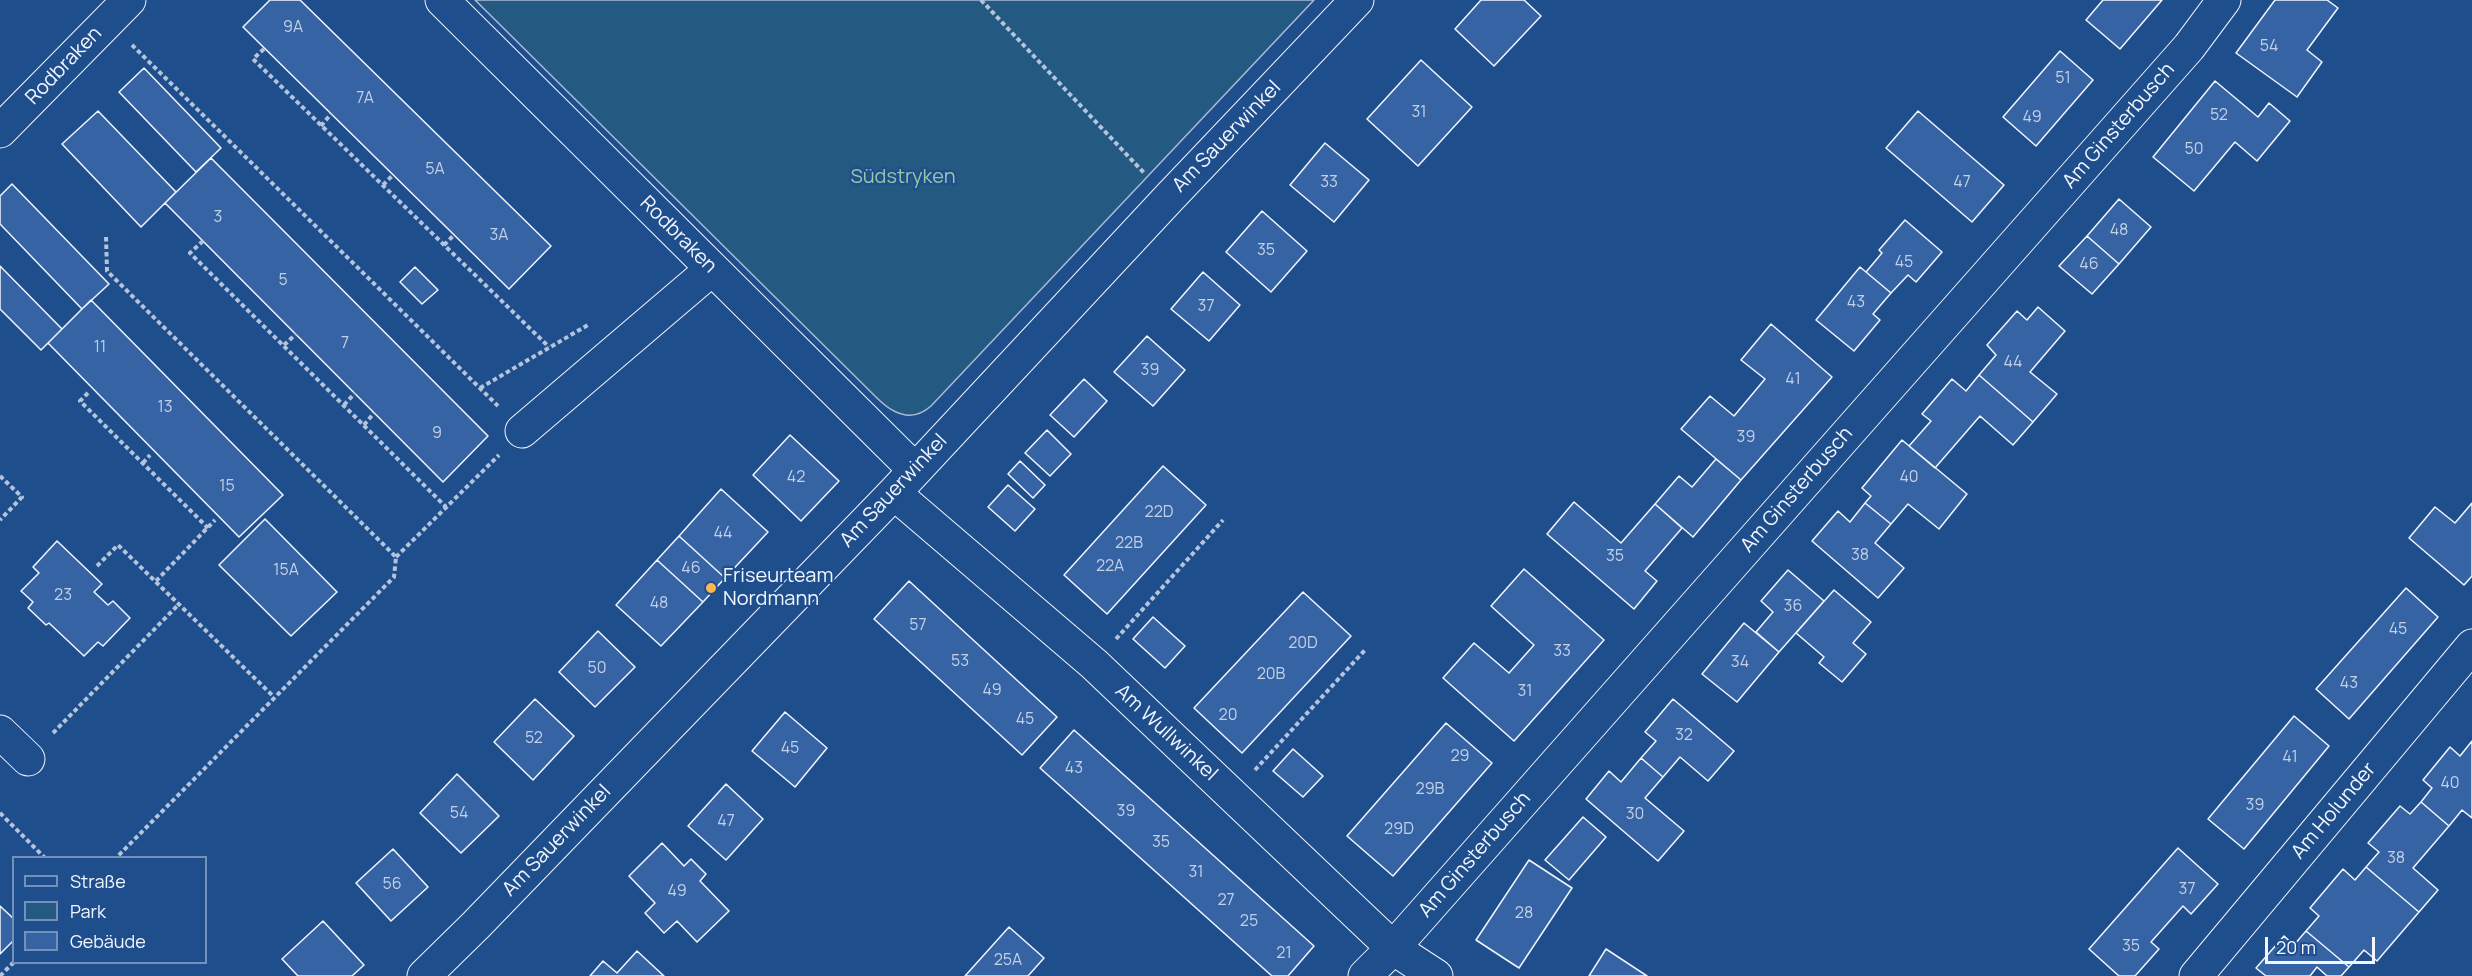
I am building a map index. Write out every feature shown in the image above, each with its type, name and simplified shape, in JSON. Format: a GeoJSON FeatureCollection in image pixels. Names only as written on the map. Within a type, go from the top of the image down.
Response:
{"type":"FeatureCollection","features":[{"type":"Feature","properties":{"kind":"street","name":"Rodbraken"},"geometry":{"type":"LineString","coordinates":[[442,0],[712,269],[904,482]]}},
{"type":"Feature","properties":{"kind":"street","name":"Am Sauerwinkel"},"geometry":{"type":"LineString","coordinates":[[424,976],[485,916],[904,482],[1357,0]]}},
{"type":"Feature","properties":{"kind":"street","name":"Am Ginsterbusch"},"geometry":{"type":"LineString","coordinates":[[1365,976],[1393,948],[2189,47],[2224,0]]}},
{"type":"Feature","properties":{"kind":"street","name":"Rodbraken"},"geometry":{"type":"LineString","coordinates":[[0,131],[119,10]]}},
{"type":"Feature","properties":{"kind":"street"},"geometry":{"type":"LineString","coordinates":[[522,431],[712,269]]}},
{"type":"Feature","properties":{"kind":"street","name":"Am Wullwinkel"},"geometry":{"type":"LineString","coordinates":[[904,482],[1393,948],[1436,976]]}},
{"type":"Feature","properties":{"kind":"street","name":"Am Holunder"},"geometry":{"type":"LineString","coordinates":[[2196,976],[2472,646]]}},
{"type":"Feature","properties":{"kind":"street"},"geometry":{"type":"LineString","coordinates":[[0,732],[28,759]]}},
{"type":"Feature","properties":{"kind":"path"},"geometry":{"type":"LineString","coordinates":[[981,0],[1168,199]]}},
{"type":"Feature","properties":{"kind":"path"},"geometry":{"type":"LineString","coordinates":[[118,856],[394,577],[396,558],[522,431],[119,10]]}},
{"type":"Feature","properties":{"kind":"path"},"geometry":{"type":"LineString","coordinates":[[264,48],[253,59],[549,347]]}},
{"type":"Feature","properties":{"kind":"path"},"geometry":{"type":"LineString","coordinates":[[321,126],[331,114]]}},
{"type":"Feature","properties":{"kind":"path"},"geometry":{"type":"LineString","coordinates":[[383,185],[393,175]]}},
{"type":"Feature","properties":{"kind":"path"},"geometry":{"type":"LineString","coordinates":[[444,245],[454,235]]}},
{"type":"Feature","properties":{"kind":"path"},"geometry":{"type":"LineString","coordinates":[[106,237],[107,272],[396,558]]}},
{"type":"Feature","properties":{"kind":"path"},"geometry":{"type":"LineString","coordinates":[[203,241],[190,254],[446,507]]}},
{"type":"Feature","properties":{"kind":"path"},"geometry":{"type":"LineString","coordinates":[[284,345],[296,334]]}},
{"type":"Feature","properties":{"kind":"path"},"geometry":{"type":"LineString","coordinates":[[88,393],[80,401],[208,528]]}},
{"type":"Feature","properties":{"kind":"path"},"geometry":{"type":"LineString","coordinates":[[344,405],[355,393]]}},
{"type":"Feature","properties":{"kind":"path"},"geometry":{"type":"LineString","coordinates":[[364,425],[374,413]]}},
{"type":"Feature","properties":{"kind":"path"},"geometry":{"type":"LineString","coordinates":[[143,463],[150,455]]}},
{"type":"Feature","properties":{"kind":"path"},"geometry":{"type":"LineString","coordinates":[[0,476],[22,498],[0,520]]}},
{"type":"Feature","properties":{"kind":"path"},"geometry":{"type":"LineString","coordinates":[[156,581],[215,520]]}},
{"type":"Feature","properties":{"kind":"path"},"geometry":{"type":"LineString","coordinates":[[1094,664],[1223,520]]}},
{"type":"Feature","properties":{"kind":"path"},"geometry":{"type":"LineString","coordinates":[[97,566],[118,544],[274,698]]}},
{"type":"Feature","properties":{"kind":"path"},"geometry":{"type":"LineString","coordinates":[[28,759],[179,604]]}},
{"type":"Feature","properties":{"kind":"path"},"geometry":{"type":"LineString","coordinates":[[1232,795],[1365,650]]}},
{"type":"Feature","properties":{"kind":"path"},"geometry":{"type":"LineString","coordinates":[[0,813],[43,856]]}},
{"type":"Feature","properties":{"kind":"path"},"geometry":{"type":"LineString","coordinates":[[0,976],[13,964]]}},
{"type":"Feature","properties":{"kind":"green space","name":"Südstryken"},"geometry":{"type":"Polygon","coordinates":[[[475,0],[1314,0],[931,406],[917,414],[910,415],[896,412],[877,398],[475,0]]]}},
{"type":"Feature","properties":{"kind":"building"},"geometry":{"type":"Polygon","coordinates":[[[270,0],[300,0],[551,246],[509,289],[243,27],[270,0]]]}},
{"type":"Feature","properties":{"kind":"building"},"geometry":{"type":"Polygon","coordinates":[[[1481,0],[1524,0],[1541,16],[1494,66],[1455,29],[1481,0]]]}},
{"type":"Feature","properties":{"kind":"building"},"geometry":{"type":"Polygon","coordinates":[[[2103,0],[2162,0],[2120,49],[2086,20],[2103,0]]]}},
{"type":"Feature","properties":{"kind":"building"},"geometry":{"type":"Polygon","coordinates":[[[2275,0],[2327,0],[2338,8],[2307,50],[2322,62],[2297,97],[2236,53],[2275,0]]]}},
{"type":"Feature","properties":{"kind":"building"},"geometry":{"type":"Polygon","coordinates":[[[2060,51],[2093,80],[2036,146],[2003,117],[2060,51]]]}},
{"type":"Feature","properties":{"kind":"building"},"geometry":{"type":"Polygon","coordinates":[[[1421,60],[1472,107],[1418,166],[1367,119],[1421,60]]]}},
{"type":"Feature","properties":{"kind":"building"},"geometry":{"type":"Polygon","coordinates":[[[144,68],[221,148],[196,172],[119,92],[144,68]]]}},
{"type":"Feature","properties":{"kind":"building"},"geometry":{"type":"Polygon","coordinates":[[[2215,81],[2258,117],[2269,103],[2290,121],[2257,161],[2235,142],[2194,191],[2153,157],[2215,81]]]}},
{"type":"Feature","properties":{"kind":"building"},"geometry":{"type":"Polygon","coordinates":[[[98,111],[176,192],[141,227],[62,144],[98,111]]]}},
{"type":"Feature","properties":{"kind":"building"},"geometry":{"type":"Polygon","coordinates":[[[1918,111],[2004,185],[1972,222],[1886,148],[1918,111]]]}},
{"type":"Feature","properties":{"kind":"building"},"geometry":{"type":"Polygon","coordinates":[[[1325,143],[1369,180],[1334,222],[1290,185],[1325,143]]]}},
{"type":"Feature","properties":{"kind":"building"},"geometry":{"type":"Polygon","coordinates":[[[211,158],[488,436],[443,482],[165,203],[211,158]]]}},
{"type":"Feature","properties":{"kind":"building"},"geometry":{"type":"Polygon","coordinates":[[[12,184],[109,284],[82,309],[0,224],[0,196],[12,184]]]}},
{"type":"Feature","properties":{"kind":"building"},"geometry":{"type":"Polygon","coordinates":[[[2119,199],[2151,227],[2119,264],[2087,236],[2119,199]]]}},
{"type":"Feature","properties":{"kind":"building"},"geometry":{"type":"Polygon","coordinates":[[[1262,211],[1307,251],[1271,292],[1226,252],[1262,211]]]}},
{"type":"Feature","properties":{"kind":"building"},"geometry":{"type":"Polygon","coordinates":[[[1905,220],[1942,252],[1916,282],[1908,275],[1891,293],[1866,272],[1882,253],[1879,250],[1905,220]]]}},
{"type":"Feature","properties":{"kind":"building"},"geometry":{"type":"Polygon","coordinates":[[[2087,236],[2119,264],[2092,294],[2059,266],[2087,236]]]}},
{"type":"Feature","properties":{"kind":"building"},"geometry":{"type":"Polygon","coordinates":[[[0,266],[62,329],[41,350],[0,309],[0,266]]]}},
{"type":"Feature","properties":{"kind":"building"},"geometry":{"type":"Polygon","coordinates":[[[415,267],[438,290],[422,304],[400,282],[415,267]]]}},
{"type":"Feature","properties":{"kind":"building"},"geometry":{"type":"Polygon","coordinates":[[[1860,267],[1891,293],[1873,314],[1880,320],[1854,351],[1816,320],[1860,267]]]}},
{"type":"Feature","properties":{"kind":"building"},"geometry":{"type":"Polygon","coordinates":[[[1203,272],[1240,305],[1209,341],[1171,309],[1203,272]]]}},
{"type":"Feature","properties":{"kind":"building"},"geometry":{"type":"Polygon","coordinates":[[[91,300],[283,495],[239,537],[48,343],[91,300]]]}},
{"type":"Feature","properties":{"kind":"building"},"geometry":{"type":"Polygon","coordinates":[[[2038,307],[2065,331],[2030,372],[2057,394],[2033,422],[1979,375],[1996,355],[1987,345],[2017,311],[2027,320],[2038,307]]]}},
{"type":"Feature","properties":{"kind":"building"},"geometry":{"type":"Polygon","coordinates":[[[1771,324],[1832,377],[1741,480],[1681,429],[1710,396],[1734,416],[1765,379],[1741,360],[1771,324]]]}},
{"type":"Feature","properties":{"kind":"building"},"geometry":{"type":"Polygon","coordinates":[[[1147,336],[1185,370],[1153,406],[1114,372],[1147,336]]]}},
{"type":"Feature","properties":{"kind":"building"},"geometry":{"type":"Polygon","coordinates":[[[1979,375],[2033,422],[2013,445],[1980,416],[1935,468],[1909,446],[1931,421],[1922,414],[1952,379],[1966,391],[1979,375]]]}},
{"type":"Feature","properties":{"kind":"building"},"geometry":{"type":"Polygon","coordinates":[[[1084,379],[1107,401],[1074,437],[1050,415],[1084,379]]]}},
{"type":"Feature","properties":{"kind":"building"},"geometry":{"type":"Polygon","coordinates":[[[1047,430],[1071,454],[1050,476],[1025,453],[1047,430]]]}},
{"type":"Feature","properties":{"kind":"building"},"geometry":{"type":"Polygon","coordinates":[[[790,435],[839,481],[801,521],[753,475],[790,435]]]}},
{"type":"Feature","properties":{"kind":"building"},"geometry":{"type":"Polygon","coordinates":[[[1902,440],[1967,494],[1939,529],[1908,504],[1891,524],[1865,503],[1871,496],[1862,488],[1902,440]]]}},
{"type":"Feature","properties":{"kind":"building"},"geometry":{"type":"Polygon","coordinates":[[[1716,459],[1741,480],[1693,537],[1655,504],[1679,476],[1692,487],[1716,459]]]}},
{"type":"Feature","properties":{"kind":"building"},"geometry":{"type":"Polygon","coordinates":[[[1020,461],[1045,485],[1033,498],[1008,474],[1020,461]]]}},
{"type":"Feature","properties":{"kind":"building"},"geometry":{"type":"Polygon","coordinates":[[[1163,466],[1206,505],[1107,614],[1064,575],[1163,466]]]}},
{"type":"Feature","properties":{"kind":"building"},"geometry":{"type":"Polygon","coordinates":[[[1008,485],[1035,509],[1015,531],[988,507],[1008,485]]]}},
{"type":"Feature","properties":{"kind":"building"},"geometry":{"type":"Polygon","coordinates":[[[721,489],[768,532],[725,578],[679,536],[721,489]]]}},
{"type":"Feature","properties":{"kind":"building"},"geometry":{"type":"Polygon","coordinates":[[[1574,502],[1621,543],[1655,504],[1682,528],[1645,571],[1657,581],[1634,609],[1547,534],[1574,502]]]}},
{"type":"Feature","properties":{"kind":"building"},"geometry":{"type":"Polygon","coordinates":[[[1865,503],[1891,524],[1875,543],[1904,568],[1878,598],[1812,541],[1838,511],[1850,522],[1865,503]]]}},
{"type":"Feature","properties":{"kind":"building"},"geometry":{"type":"Polygon","coordinates":[[[2472,503],[2472,576],[2464,585],[2409,538],[2435,507],[2455,523],[2472,503]]]}},
{"type":"Feature","properties":{"kind":"building"},"geometry":{"type":"Polygon","coordinates":[[[265,519],[337,592],[291,636],[219,565],[265,519]]]}},
{"type":"Feature","properties":{"kind":"building"},"geometry":{"type":"Polygon","coordinates":[[[679,536],[725,578],[703,602],[657,560],[679,536]]]}},
{"type":"Feature","properties":{"kind":"building"},"geometry":{"type":"Polygon","coordinates":[[[57,541],[102,584],[94,592],[108,605],[113,601],[130,618],[103,646],[98,642],[84,656],[49,623],[46,625],[28,608],[33,602],[21,591],[39,573],[33,567],[57,541]]]}},
{"type":"Feature","properties":{"kind":"building"},"geometry":{"type":"Polygon","coordinates":[[[657,560],[703,602],[661,646],[616,605],[657,560]]]}},
{"type":"Feature","properties":{"kind":"building"},"geometry":{"type":"Polygon","coordinates":[[[1524,569],[1604,640],[1514,741],[1443,678],[1474,643],[1509,673],[1534,645],[1491,606],[1524,569]]]}},
{"type":"Feature","properties":{"kind":"building"},"geometry":{"type":"Polygon","coordinates":[[[1788,570],[1824,601],[1779,652],[1756,632],[1773,612],[1761,601],[1788,570]]]}},
{"type":"Feature","properties":{"kind":"building"},"geometry":{"type":"Polygon","coordinates":[[[909,581],[1057,717],[1022,755],[874,619],[909,581]]]}},
{"type":"Feature","properties":{"kind":"building"},"geometry":{"type":"Polygon","coordinates":[[[2406,588],[2438,617],[2349,719],[2316,689],[2406,588]]]}},
{"type":"Feature","properties":{"kind":"building"},"geometry":{"type":"Polygon","coordinates":[[[1834,590],[1871,622],[1853,643],[1866,654],[1842,682],[1819,663],[1824,657],[1796,633],[1834,590]]]}},
{"type":"Feature","properties":{"kind":"building"},"geometry":{"type":"Polygon","coordinates":[[[1303,592],[1351,636],[1242,753],[1194,708],[1303,592]]]}},
{"type":"Feature","properties":{"kind":"building"},"geometry":{"type":"Polygon","coordinates":[[[1153,617],[1185,646],[1165,668],[1133,639],[1153,617]]]}},
{"type":"Feature","properties":{"kind":"building"},"geometry":{"type":"Polygon","coordinates":[[[1744,623],[1779,652],[1737,702],[1702,674],[1744,623]]]}},
{"type":"Feature","properties":{"kind":"building"},"geometry":{"type":"Polygon","coordinates":[[[598,631],[635,667],[595,707],[559,672],[598,631]]]}},
{"type":"Feature","properties":{"kind":"building"},"geometry":{"type":"Polygon","coordinates":[[[535,699],[574,736],[533,780],[494,742],[535,699]]]}},
{"type":"Feature","properties":{"kind":"building"},"geometry":{"type":"Polygon","coordinates":[[[1673,699],[1734,751],[1708,781],[1680,757],[1663,777],[1641,758],[1656,741],[1645,732],[1673,699]]]}},
{"type":"Feature","properties":{"kind":"building"},"geometry":{"type":"Polygon","coordinates":[[[785,712],[827,748],[795,787],[752,751],[785,712]]]}},
{"type":"Feature","properties":{"kind":"building"},"geometry":{"type":"Polygon","coordinates":[[[2294,716],[2329,746],[2244,849],[2208,819],[2294,716]]]}},
{"type":"Feature","properties":{"kind":"building"},"geometry":{"type":"Polygon","coordinates":[[[1446,723],[1492,763],[1393,876],[1347,836],[1446,723]]]}},
{"type":"Feature","properties":{"kind":"building"},"geometry":{"type":"Polygon","coordinates":[[[1074,730],[1314,946],[1288,976],[1272,976],[1040,768],[1074,730]]]}},
{"type":"Feature","properties":{"kind":"building"},"geometry":{"type":"Polygon","coordinates":[[[2472,741],[2472,818],[2462,810],[2449,826],[2421,802],[2432,788],[2423,780],[2450,747],[2460,756],[2472,741]]]}},
{"type":"Feature","properties":{"kind":"building"},"geometry":{"type":"Polygon","coordinates":[[[1293,749],[1323,776],[1303,797],[1273,771],[1293,749]]]}},
{"type":"Feature","properties":{"kind":"building"},"geometry":{"type":"Polygon","coordinates":[[[1641,758],[1663,777],[1645,798],[1684,831],[1658,861],[1586,799],[1609,771],[1621,782],[1641,758]]]}},
{"type":"Feature","properties":{"kind":"building"},"geometry":{"type":"Polygon","coordinates":[[[457,774],[499,816],[461,853],[420,813],[457,774]]]}},
{"type":"Feature","properties":{"kind":"building"},"geometry":{"type":"Polygon","coordinates":[[[726,784],[763,819],[726,860],[688,826],[726,784]]]}},
{"type":"Feature","properties":{"kind":"building"},"geometry":{"type":"Polygon","coordinates":[[[2421,802],[2449,826],[2413,868],[2438,890],[2419,912],[2366,867],[2379,852],[2368,843],[2400,806],[2410,814],[2421,802]]]}},
{"type":"Feature","properties":{"kind":"building"},"geometry":{"type":"Polygon","coordinates":[[[1583,817],[1606,837],[1569,880],[1545,860],[1583,817]]]}},
{"type":"Feature","properties":{"kind":"building"},"geometry":{"type":"Polygon","coordinates":[[[662,843],[684,866],[691,859],[706,874],[700,881],[729,911],[697,942],[677,921],[664,933],[645,913],[655,903],[629,876],[662,843]]]}},
{"type":"Feature","properties":{"kind":"building"},"geometry":{"type":"Polygon","coordinates":[[[2178,848],[2218,884],[2191,914],[2183,906],[2151,942],[2159,949],[2135,976],[2119,976],[2089,949],[2178,848]]]}},
{"type":"Feature","properties":{"kind":"building"},"geometry":{"type":"Polygon","coordinates":[[[393,849],[428,887],[391,921],[356,883],[393,849]]]}},
{"type":"Feature","properties":{"kind":"building"},"geometry":{"type":"Polygon","coordinates":[[[1529,860],[1572,888],[1519,968],[1476,940],[1529,860]]]}},
{"type":"Feature","properties":{"kind":"building"},"geometry":{"type":"Polygon","coordinates":[[[2366,867],[2419,912],[2377,961],[2364,950],[2349,967],[2306,931],[2319,916],[2310,908],[2343,869],[2355,880],[2366,867]]]}},
{"type":"Feature","properties":{"kind":"building"},"geometry":{"type":"Polygon","coordinates":[[[0,906],[12,917],[12,942],[0,954],[0,906]]]}},
{"type":"Feature","properties":{"kind":"building"},"geometry":{"type":"Polygon","coordinates":[[[323,921],[364,965],[352,976],[298,976],[282,959],[323,921]]]}},
{"type":"Feature","properties":{"kind":"building"},"geometry":{"type":"Polygon","coordinates":[[[1009,927],[1044,958],[1028,976],[965,976],[1009,927]]]}},
{"type":"Feature","properties":{"kind":"building"},"geometry":{"type":"Polygon","coordinates":[[[2306,931],[2349,967],[2341,976],[2327,976],[2317,967],[2310,976],[2266,976],[2256,968],[2284,936],[2294,945],[2306,931]]]}},
{"type":"Feature","properties":{"kind":"building"},"geometry":{"type":"Polygon","coordinates":[[[1606,949],[1647,976],[1589,976],[1606,949]]]}},
{"type":"Feature","properties":{"kind":"building"},"geometry":{"type":"Polygon","coordinates":[[[637,951],[664,976],[590,976],[603,961],[617,973],[637,951]]]}},
{"type":"Feature","properties":{"kind":"place","name":"Friseurteam Nordmann"},"geometry":{"type":"Point","coordinates":[711,588]}}]}
